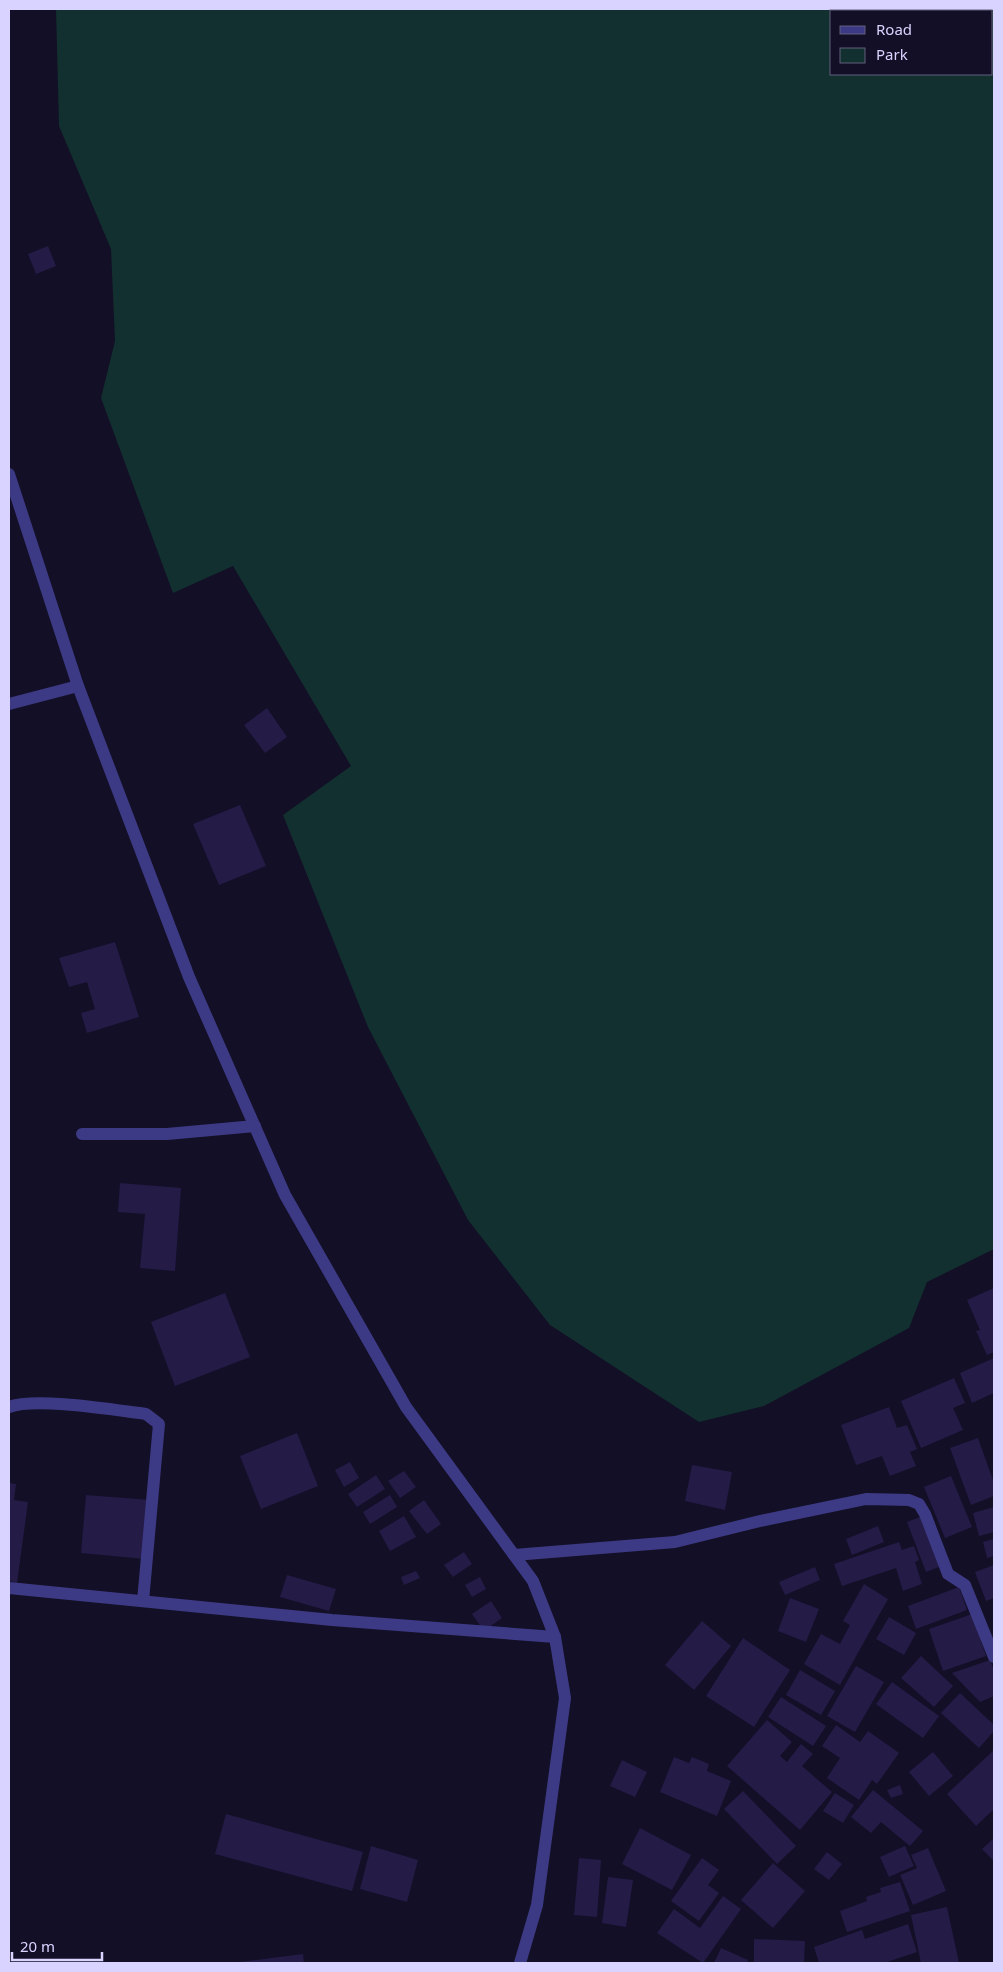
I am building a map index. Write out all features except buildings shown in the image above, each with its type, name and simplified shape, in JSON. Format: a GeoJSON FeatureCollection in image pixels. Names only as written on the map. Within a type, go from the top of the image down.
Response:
{"type":"FeatureCollection","features":[{"type":"Feature","properties":{"kind":"street"},"geometry":{"type":"LineString","coordinates":[[9,474],[78,686],[189,977],[285,1195],[406,1407],[533,1581],[555,1637],[565,1698],[537,1905],[520,1963]]}},
{"type":"Feature","properties":{"kind":"street"},"geometry":{"type":"LineString","coordinates":[[9,704],[78,686]]}},
{"type":"Feature","properties":{"kind":"street"},"geometry":{"type":"LineString","coordinates":[[82,1134],[167,1134],[255,1126]]}},
{"type":"Feature","properties":{"kind":"street"},"geometry":{"type":"LineString","coordinates":[[9,1407],[19,1403],[39,1403],[146,1414],[159,1424],[143,1601]]}},
{"type":"Feature","properties":{"kind":"street"},"geometry":{"type":"LineString","coordinates":[[514,1555],[675,1542],[760,1521],[866,1499],[909,1500],[919,1504],[925,1514],[948,1574],[965,1585],[994,1657]]}},
{"type":"Feature","properties":{"kind":"street"},"geometry":{"type":"LineString","coordinates":[[9,1588],[332,1620],[555,1637]]}},
{"type":"Feature","properties":{"kind":"green space"},"geometry":{"type":"Polygon","coordinates":[[[56,9],[994,9],[994,1249],[927,1282],[909,1328],[764,1406],[699,1422],[550,1325],[468,1220],[368,1027],[283,815],[351,766],[233,566],[173,593],[101,398],[115,341],[111,249],[59,126],[56,9]]]}}]}
